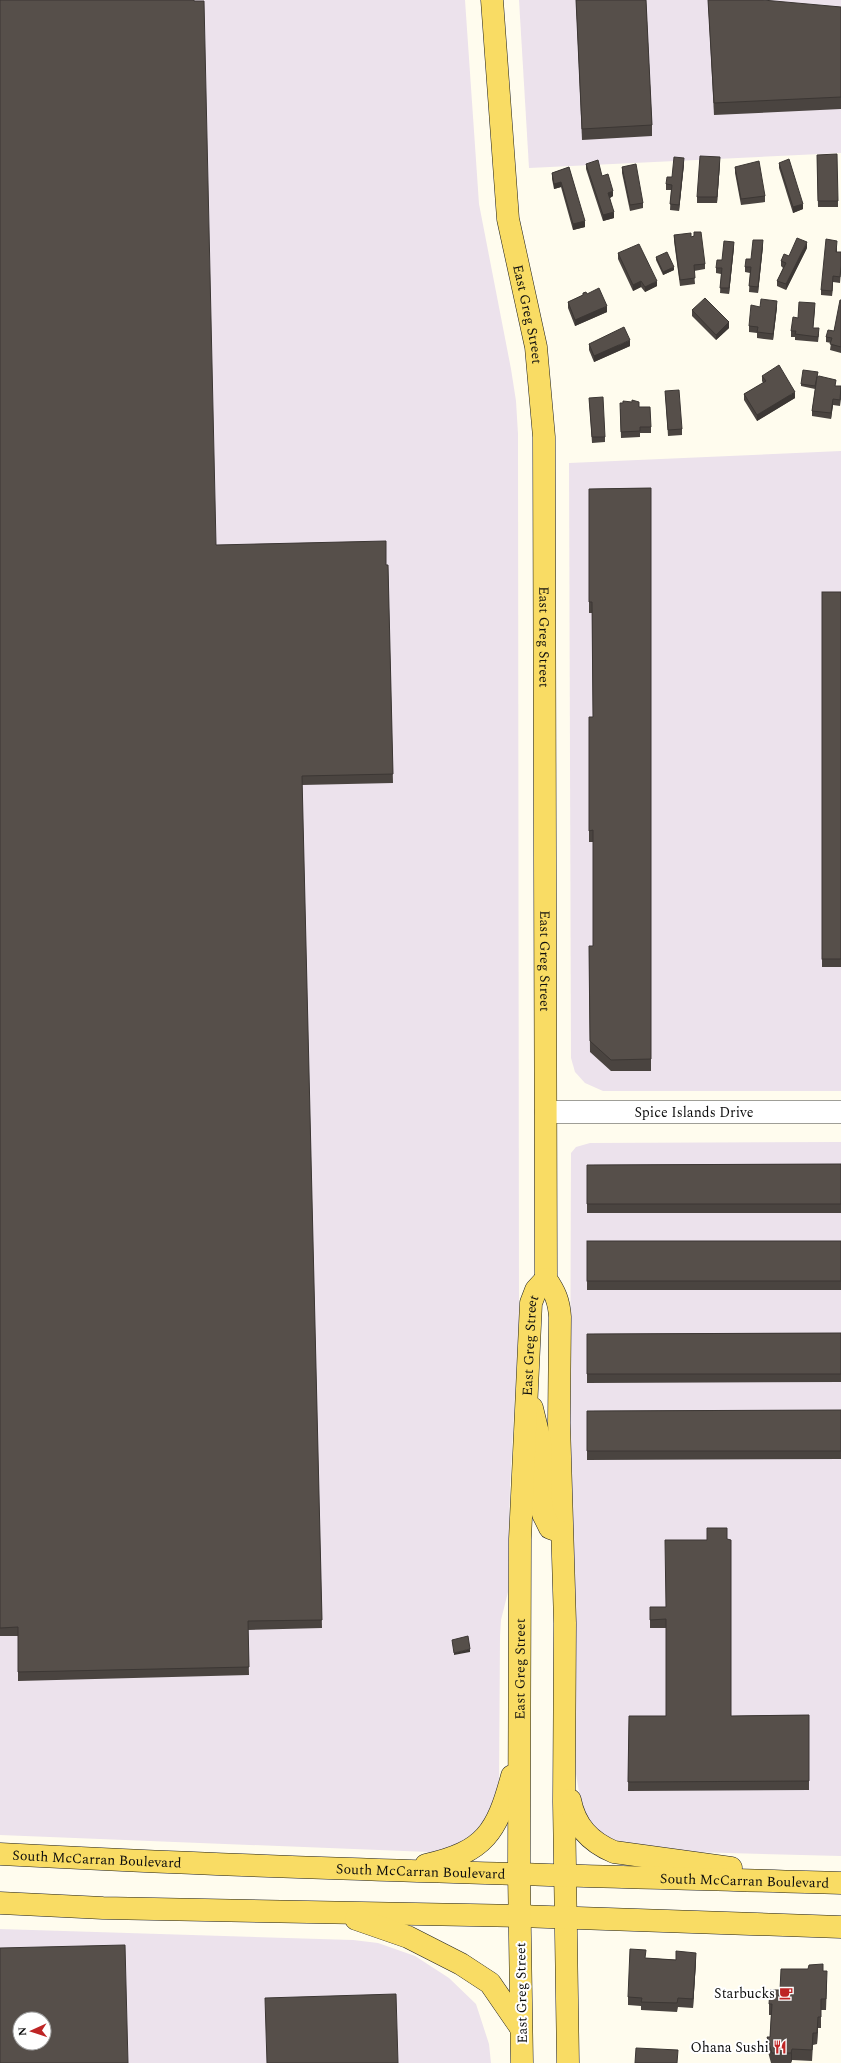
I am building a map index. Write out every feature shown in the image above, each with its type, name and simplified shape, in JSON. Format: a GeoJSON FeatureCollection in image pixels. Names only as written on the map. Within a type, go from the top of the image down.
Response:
{"type":"FeatureCollection","features":[{"type":"Feature","properties":{"kind":"main road","name":"East Greg Street"},"geometry":{"type":"LineString","coordinates":[[492,0],[508,219],[536,347],[544,437],[546,1279],[559,1302],[560,1317],[561,1532],[565,1623],[568,2063]]}},
{"type":"Feature","properties":{"kind":"main road","name":"East Greg Street"},"geometry":{"type":"LineString","coordinates":[[522,2063],[519,1916],[520,1539],[531,1303],[536,1290],[546,1279]]}},
{"type":"Feature","properties":{"kind":"main road"},"geometry":{"type":"LineString","coordinates":[[526,1386],[540,1440],[543,1514],[550,1528],[561,1532]]}},
{"type":"Feature","properties":{"kind":"main road"},"geometry":{"type":"LineString","coordinates":[[395,1871],[455,1857],[477,1845],[489,1834],[496,1823],[505,1802],[519,1748]]}},
{"type":"Feature","properties":{"kind":"main road"},"geometry":{"type":"LineString","coordinates":[[565,1749],[572,1810],[578,1824],[587,1836],[603,1848],[614,1852],[841,1882]]}},
{"type":"Feature","properties":{"kind":"main road","name":"South McCarran Boulevard"},"geometry":{"type":"LineString","coordinates":[[0,1854],[208,1865],[566,1876],[841,1882]]}},
{"type":"Feature","properties":{"kind":"main road"},"geometry":{"type":"LineString","coordinates":[[0,1904],[103,1908],[519,1916],[841,1927]]}},
{"type":"Feature","properties":{"kind":"main road"},"geometry":{"type":"LineString","coordinates":[[338,1912],[408,1937],[460,1964],[492,1984],[521,2028]]}},
{"type":"Feature","properties":{"kind":"street","name":"Spice Islands Drive"},"geometry":{"type":"LineString","coordinates":[[546,1112],[841,1112]]}},
{"type":"Feature","properties":{"kind":"shaded area"},"geometry":{"type":"Polygon","coordinates":[[[0,0],[465,0],[479,204],[511,369],[516,401],[518,434],[519,1323],[510,1485],[508,1592],[501,1620],[500,1636],[499,1779],[495,1803],[479,1834],[446,1850],[429,1852],[0,1835],[0,0]]]}},
{"type":"Feature","properties":{"kind":"shaded area"},"geometry":{"type":"Polygon","coordinates":[[[519,0],[841,0],[841,153],[529,168],[519,0]]]}},
{"type":"Feature","properties":{"kind":"shaded area"},"geometry":{"type":"Polygon","coordinates":[[[841,451],[841,1091],[603,1091],[585,1083],[575,1072],[571,1058],[569,463],[841,451]]]}},
{"type":"Feature","properties":{"kind":"shaded area"},"geometry":{"type":"Polygon","coordinates":[[[841,1142],[841,1856],[655,1851],[615,1843],[592,1826],[584,1813],[576,1774],[576,1631],[570,1448],[571,1153],[576,1147],[590,1143],[841,1142]]]}},
{"type":"Feature","properties":{"kind":"shaded area"},"geometry":{"type":"Polygon","coordinates":[[[0,1929],[353,1940],[378,1943],[415,1956],[449,1978],[476,2004],[489,2044],[491,2063],[0,2063],[0,1929]]]}},
{"type":"Feature","properties":{"kind":"building"},"geometry":{"type":"Polygon","coordinates":[[[0,0],[204,1],[216,545],[386,541],[386,565],[388,565],[393,774],[302,776],[322,1620],[248,1621],[249,1667],[18,1672],[18,1627],[0,1628],[0,0]]]}},
{"type":"Feature","properties":{"kind":"building"},"geometry":{"type":"Polygon","coordinates":[[[576,0],[646,0],[652,125],[582,129],[576,0]]]}},
{"type":"Feature","properties":{"kind":"building"},"geometry":{"type":"Polygon","coordinates":[[[708,0],[763,0],[841,7],[841,97],[714,103],[708,0]]]}},
{"type":"Feature","properties":{"kind":"building"},"geometry":{"type":"Polygon","coordinates":[[[837,154],[838,201],[818,201],[817,155],[837,154]]]}},
{"type":"Feature","properties":{"kind":"building"},"geometry":{"type":"Polygon","coordinates":[[[700,156],[720,157],[717,197],[697,197],[700,156]]]}},
{"type":"Feature","properties":{"kind":"building"},"geometry":{"type":"Polygon","coordinates":[[[674,157],[684,158],[679,205],[670,204],[672,185],[666,184],[667,177],[672,177],[674,157]]]}},
{"type":"Feature","properties":{"kind":"building"},"geometry":{"type":"Polygon","coordinates":[[[789,159],[803,204],[793,207],[779,163],[789,159]]]}},
{"type":"Feature","properties":{"kind":"building"},"geometry":{"type":"Polygon","coordinates":[[[598,160],[602,176],[608,174],[613,191],[608,193],[614,212],[603,215],[586,164],[598,160]]]}},
{"type":"Feature","properties":{"kind":"building"},"geometry":{"type":"Polygon","coordinates":[[[759,161],[765,196],[741,199],[735,167],[759,161]]]}},
{"type":"Feature","properties":{"kind":"building"},"geometry":{"type":"Polygon","coordinates":[[[636,164],[643,203],[630,205],[622,167],[636,164]]]}},
{"type":"Feature","properties":{"kind":"building"},"geometry":{"type":"Polygon","coordinates":[[[569,167],[585,221],[573,224],[561,182],[554,184],[552,173],[569,167]]]}},
{"type":"Feature","properties":{"kind":"building"},"geometry":{"type":"Polygon","coordinates":[[[694,232],[701,232],[705,264],[694,265],[695,278],[680,280],[674,235],[691,233],[691,237],[694,236],[694,232]]]}},
{"type":"Feature","properties":{"kind":"building"},"geometry":{"type":"Polygon","coordinates":[[[797,238],[807,242],[786,284],[777,281],[786,263],[781,261],[784,254],[789,256],[797,238]]]}},
{"type":"Feature","properties":{"kind":"building"},"geometry":{"type":"Polygon","coordinates":[[[826,239],[837,241],[836,252],[841,252],[840,277],[833,276],[832,291],[821,290],[826,239]]]}},
{"type":"Feature","properties":{"kind":"building"},"geometry":{"type":"Polygon","coordinates":[[[753,240],[763,240],[758,287],[749,286],[751,267],[745,267],[746,259],[751,259],[753,240]]]}},
{"type":"Feature","properties":{"kind":"building"},"geometry":{"type":"Polygon","coordinates":[[[724,241],[734,242],[729,288],[720,288],[722,268],[716,268],[717,260],[722,260],[724,241]]]}},
{"type":"Feature","properties":{"kind":"building"},"geometry":{"type":"Polygon","coordinates":[[[639,244],[657,281],[645,287],[641,281],[633,285],[618,253],[639,244]]]}},
{"type":"Feature","properties":{"kind":"building"},"geometry":{"type":"Polygon","coordinates":[[[667,252],[674,267],[663,272],[656,257],[667,252]]]}},
{"type":"Feature","properties":{"kind":"building"},"geometry":{"type":"Polygon","coordinates":[[[599,288],[607,306],[575,320],[568,302],[583,295],[583,293],[586,292],[587,294],[599,288]]]}},
{"type":"Feature","properties":{"kind":"building"},"geometry":{"type":"Polygon","coordinates":[[[705,298],[729,322],[716,335],[692,310],[705,298]]]}},
{"type":"Feature","properties":{"kind":"building"},"geometry":{"type":"Polygon","coordinates":[[[761,299],[777,301],[773,334],[757,332],[758,327],[749,326],[751,305],[760,307],[761,299]]]}},
{"type":"Feature","properties":{"kind":"building"},"geometry":{"type":"Polygon","coordinates":[[[840,300],[841,347],[830,344],[832,338],[826,337],[828,330],[834,331],[840,300]]]}},
{"type":"Feature","properties":{"kind":"building"},"geometry":{"type":"Polygon","coordinates":[[[799,302],[815,303],[813,328],[819,328],[818,337],[795,334],[796,331],[791,331],[793,317],[798,318],[799,302]]]}},
{"type":"Feature","properties":{"kind":"building"},"geometry":{"type":"Polygon","coordinates":[[[624,327],[630,340],[594,356],[589,344],[624,327]]]}},
{"type":"Feature","properties":{"kind":"building"},"geometry":{"type":"Polygon","coordinates":[[[779,365],[795,392],[757,415],[744,394],[766,381],[762,376],[779,365]]]}},
{"type":"Feature","properties":{"kind":"building"},"geometry":{"type":"Polygon","coordinates":[[[803,370],[818,372],[815,386],[801,384],[803,370]]]}},
{"type":"Feature","properties":{"kind":"building"},"geometry":{"type":"Polygon","coordinates":[[[819,376],[836,380],[835,386],[841,386],[840,400],[833,399],[831,413],[812,411],[817,377],[819,376]]]}},
{"type":"Feature","properties":{"kind":"building"},"geometry":{"type":"Polygon","coordinates":[[[679,390],[682,429],[668,430],[665,391],[679,390]]]}},
{"type":"Feature","properties":{"kind":"building"},"geometry":{"type":"Polygon","coordinates":[[[603,397],[605,437],[592,437],[589,398],[603,397]]]}},
{"type":"Feature","properties":{"kind":"building"},"geometry":{"type":"Polygon","coordinates":[[[632,400],[639,402],[639,407],[650,407],[651,427],[640,427],[640,431],[621,432],[620,403],[623,403],[623,401],[632,402],[632,400]]]}},
{"type":"Feature","properties":{"kind":"building"},"geometry":{"type":"Polygon","coordinates":[[[651,488],[651,1059],[611,1060],[590,1041],[589,946],[593,946],[593,830],[589,831],[589,717],[593,717],[592,602],[589,602],[589,489],[651,488]]]}},
{"type":"Feature","properties":{"kind":"building"},"geometry":{"type":"Polygon","coordinates":[[[822,592],[841,592],[841,959],[822,959],[822,592]]]}},
{"type":"Feature","properties":{"kind":"building"},"geometry":{"type":"Polygon","coordinates":[[[841,1164],[841,1204],[587,1204],[587,1165],[841,1164]]]}},
{"type":"Feature","properties":{"kind":"building"},"geometry":{"type":"Polygon","coordinates":[[[587,1241],[841,1241],[841,1281],[587,1281],[587,1241]]]}},
{"type":"Feature","properties":{"kind":"building"},"geometry":{"type":"Polygon","coordinates":[[[841,1333],[841,1374],[587,1374],[587,1334],[841,1333]]]}},
{"type":"Feature","properties":{"kind":"building"},"geometry":{"type":"Polygon","coordinates":[[[841,1410],[841,1451],[587,1451],[587,1411],[841,1410]]]}},
{"type":"Feature","properties":{"kind":"building"},"geometry":{"type":"Polygon","coordinates":[[[707,1528],[727,1528],[727,1539],[731,1540],[731,1716],[809,1715],[809,1781],[628,1782],[629,1716],[666,1716],[666,1619],[650,1620],[650,1607],[666,1607],[665,1540],[707,1540],[707,1528]]]}},
{"type":"Feature","properties":{"kind":"building"},"geometry":{"type":"Polygon","coordinates":[[[468,1636],[470,1649],[454,1653],[452,1640],[468,1636]]]}},
{"type":"Feature","properties":{"kind":"building"},"geometry":{"type":"Polygon","coordinates":[[[125,1945],[128,2063],[0,2063],[0,1948],[125,1945]]]}},
{"type":"Feature","properties":{"kind":"building"},"geometry":{"type":"Polygon","coordinates":[[[630,1949],[646,1950],[645,1958],[676,1960],[676,1951],[696,1953],[693,1999],[678,1998],[677,2003],[641,2002],[642,1998],[628,1997],[630,1949]]]}},
{"type":"Feature","properties":{"kind":"building"},"geometry":{"type":"Polygon","coordinates":[[[823,1964],[823,1971],[827,1971],[826,1999],[821,1999],[821,2017],[818,2017],[817,2033],[813,2033],[812,2050],[792,2049],[791,2053],[772,2053],[767,2037],[770,2037],[772,2004],[769,2004],[770,1990],[780,1990],[781,1969],[808,1969],[809,1965],[823,1964]]]}},
{"type":"Feature","properties":{"kind":"building"},"geometry":{"type":"Polygon","coordinates":[[[396,1994],[398,2063],[267,2063],[265,1998],[396,1994]]]}},
{"type":"Feature","properties":{"kind":"building"},"geometry":{"type":"Polygon","coordinates":[[[636,2048],[678,2050],[677,2063],[635,2063],[636,2048]]]}},
{"type":"Feature","properties":{"kind":"place","name":"Starbucks"},"geometry":{"type":"Point","coordinates":[786,1993]}},
{"type":"Feature","properties":{"kind":"place","name":"Ohana Sushi"},"geometry":{"type":"Point","coordinates":[780,2047]}}]}
